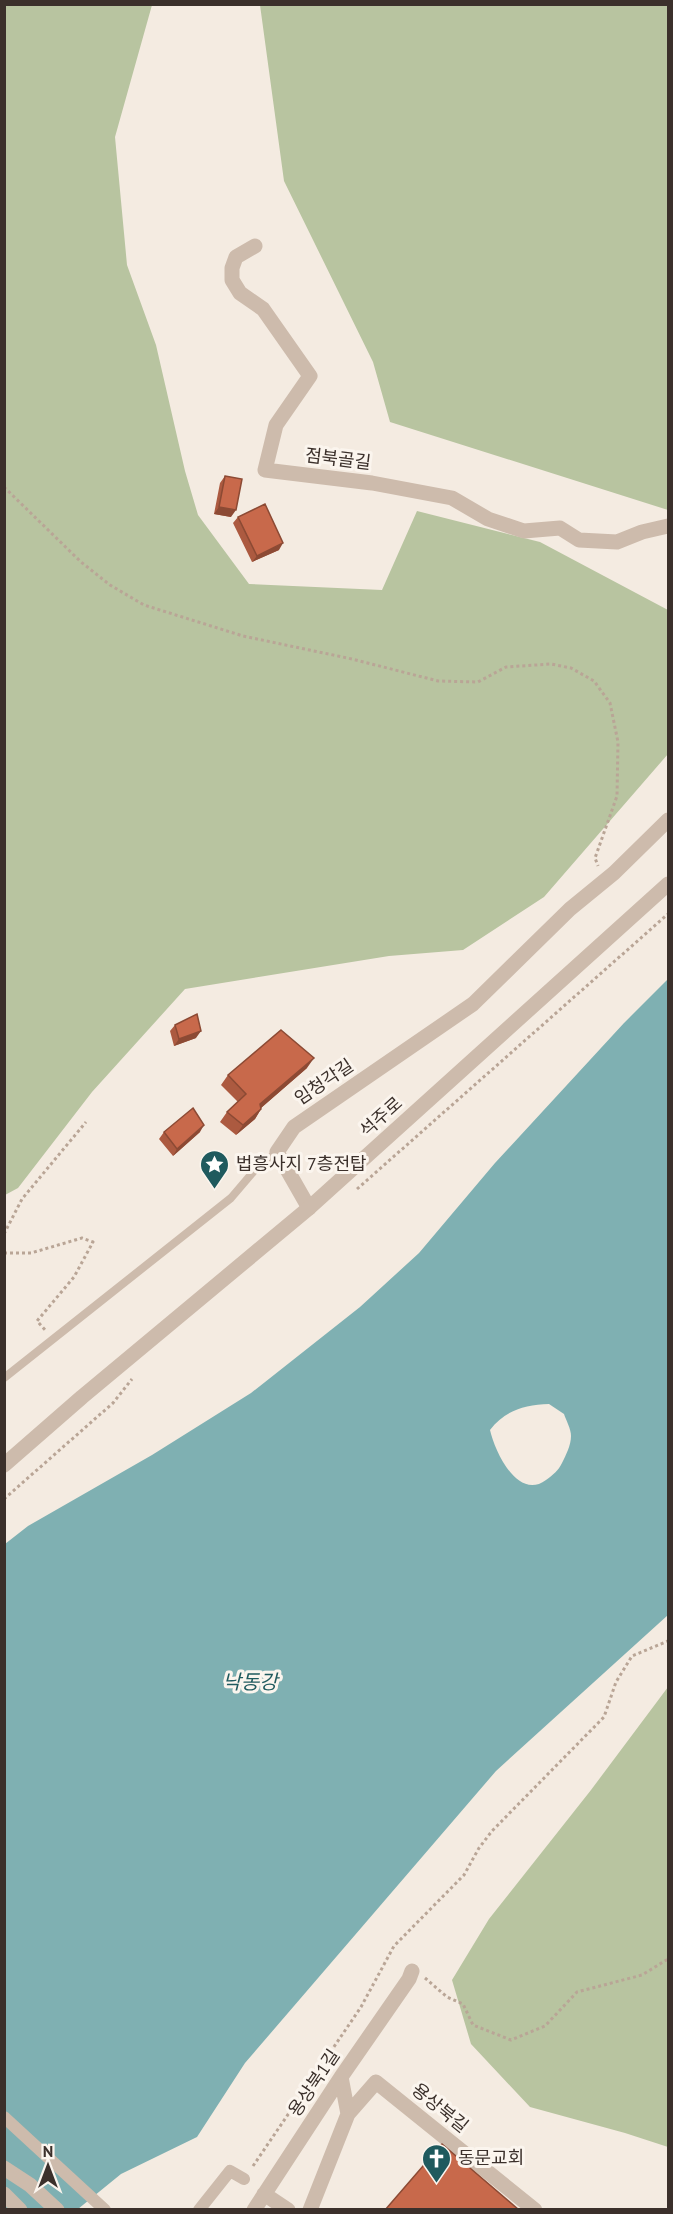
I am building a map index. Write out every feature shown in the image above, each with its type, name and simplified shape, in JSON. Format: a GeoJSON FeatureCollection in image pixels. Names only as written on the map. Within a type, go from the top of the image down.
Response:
{"type":"FeatureCollection","features":[{"type":"Feature","properties":{"kind":"street","name":"점북골길"},"geometry":{"type":"LineString","coordinates":[[255,246],[236,258],[232,268],[232,280],[240,293],[264,309],[310,376],[276,425],[265,470],[372,483],[452,498],[488,519],[524,531],[560,528],[579,540],[618,542],[642,532],[669,526]]}},
{"type":"Feature","properties":{"kind":"street","name":"임청각길"},"geometry":{"type":"LineString","coordinates":[[277,1152],[294,1127],[473,1004],[570,909],[669,820]]}},
{"type":"Feature","properties":{"kind":"street","name":"석주로"},"geometry":{"type":"LineString","coordinates":[[4,1465],[309,1208],[669,884]]}},
{"type":"Feature","properties":{"kind":"street"},"geometry":{"type":"LineString","coordinates":[[277,1152],[309,1208]]}},
{"type":"Feature","properties":{"kind":"street","name":"용상북1길"},"geometry":{"type":"LineString","coordinates":[[254,2210],[341,2077],[409,1979],[412,1971]]}},
{"type":"Feature","properties":{"kind":"street"},"geometry":{"type":"LineString","coordinates":[[310,2210],[348,2114],[341,2077]]}},
{"type":"Feature","properties":{"kind":"street","name":"용상북길"},"geometry":{"type":"LineString","coordinates":[[348,2114],[376,2082],[535,2210]]}},
{"type":"Feature","properties":{"kind":"street"},"geometry":{"type":"LineString","coordinates":[[4,2117],[105,2210]]}},
{"type":"Feature","properties":{"kind":"street"},"geometry":{"type":"LineString","coordinates":[[4,2168],[30,2186],[57,2210]]}},
{"type":"Feature","properties":{"kind":"street"},"geometry":{"type":"LineString","coordinates":[[199,2210],[230,2171],[244,2179]]}},
{"type":"Feature","properties":{"kind":"street"},"geometry":{"type":"LineString","coordinates":[[4,2194],[20,2210]]}},
{"type":"Feature","properties":{"kind":"street"},"geometry":{"type":"LineString","coordinates":[[264,2194],[288,2210]]}},
{"type":"Feature","properties":{"kind":"lane","name":"임청각길"},"geometry":{"type":"LineString","coordinates":[[4,1378],[231,1198],[254,1171],[277,1152]]}},
{"type":"Feature","properties":{"kind":"path"},"geometry":{"type":"LineString","coordinates":[[4,487],[81,562],[110,585],[144,605],[243,636],[352,658],[438,681],[478,682],[506,667],[551,664],[571,668],[594,681],[610,703],[618,742],[618,796],[596,858],[601,883]]}},
{"type":"Feature","properties":{"kind":"path"},"geometry":{"type":"LineString","coordinates":[[4,1234],[22,1199],[86,1122]]}},
{"type":"Feature","properties":{"kind":"path"},"geometry":{"type":"LineString","coordinates":[[4,1253],[31,1253],[82,1238],[93,1242],[74,1277],[37,1321],[53,1340]]}},
{"type":"Feature","properties":{"kind":"path"},"geometry":{"type":"LineString","coordinates":[[244,2179],[361,2007],[394,1946],[464,1875],[478,1848],[492,1831],[604,1717],[616,1682],[632,1656],[669,1641]]}},
{"type":"Feature","properties":{"kind":"path"},"geometry":{"type":"LineString","coordinates":[[412,1971],[432,1983],[447,1997],[463,2004],[473,2025],[511,2040],[545,2026],[577,1992],[642,1975],[669,1959]]}},
{"type":"Feature","properties":{"kind":"green space"},"geometry":{"type":"Polygon","coordinates":[[[4,5],[152,5],[115,137],[127,265],[156,345],[185,471],[198,515],[249,584],[382,590],[417,511],[540,542],[668,610],[668,754],[544,897],[463,950],[389,956],[185,989],[92,1092],[18,1188],[5,1195],[4,5]]]}},
{"type":"Feature","properties":{"kind":"green space"},"geometry":{"type":"Polygon","coordinates":[[[260,5],[668,5],[668,510],[390,422],[373,362],[284,181],[260,5]]]}},
{"type":"Feature","properties":{"kind":"green space"},"geometry":{"type":"Polygon","coordinates":[[[668,1687],[668,2147],[530,2107],[471,2044],[452,1980],[489,1919],[591,1790],[668,1687]]]}},
{"type":"Feature","properties":{"kind":"water","name":"낙동강"},"geometry":{"type":"Polygon","coordinates":[[[668,979],[668,1615],[496,1771],[245,2063],[197,2137],[121,2174],[78,2209],[5,2210],[5,1544],[28,1526],[152,1455],[251,1393],[360,1307],[419,1253],[495,1163],[624,1023],[668,979]],[[549,1404],[524,1407],[509,1413],[490,1430],[503,1461],[517,1479],[526,1484],[536,1485],[546,1480],[559,1468],[571,1439],[564,1414],[549,1404]]]}},
{"type":"Feature","properties":{"kind":"building"},"geometry":{"type":"Polygon","coordinates":[[[225,476],[242,479],[236,510],[219,507],[225,476]]]}},
{"type":"Feature","properties":{"kind":"building"},"geometry":{"type":"Polygon","coordinates":[[[265,504],[283,543],[257,556],[238,517],[265,504]]]}},
{"type":"Feature","properties":{"kind":"building"},"geometry":{"type":"Polygon","coordinates":[[[197,1014],[201,1031],[179,1039],[175,1025],[197,1014]]]}},
{"type":"Feature","properties":{"kind":"building"},"geometry":{"type":"Polygon","coordinates":[[[281,1030],[314,1058],[260,1104],[261,1109],[243,1125],[227,1112],[246,1094],[228,1075],[281,1030]]]}},
{"type":"Feature","properties":{"kind":"building"},"geometry":{"type":"Polygon","coordinates":[[[193,1108],[204,1125],[177,1149],[164,1132],[193,1108]]]}},
{"type":"Feature","properties":{"kind":"building","name":"동문교회"},"geometry":{"type":"Polygon","coordinates":[[[442,2144],[519,2210],[385,2210],[442,2144]]]}},
{"type":"Feature","properties":{"kind":"place","name":"법흥사지 7층전탑"},"geometry":{"type":"Point","coordinates":[215,1190]}},
{"type":"Feature","properties":{"kind":"place","name":"동문교회"},"geometry":{"type":"Point","coordinates":[437,2184]}}]}
